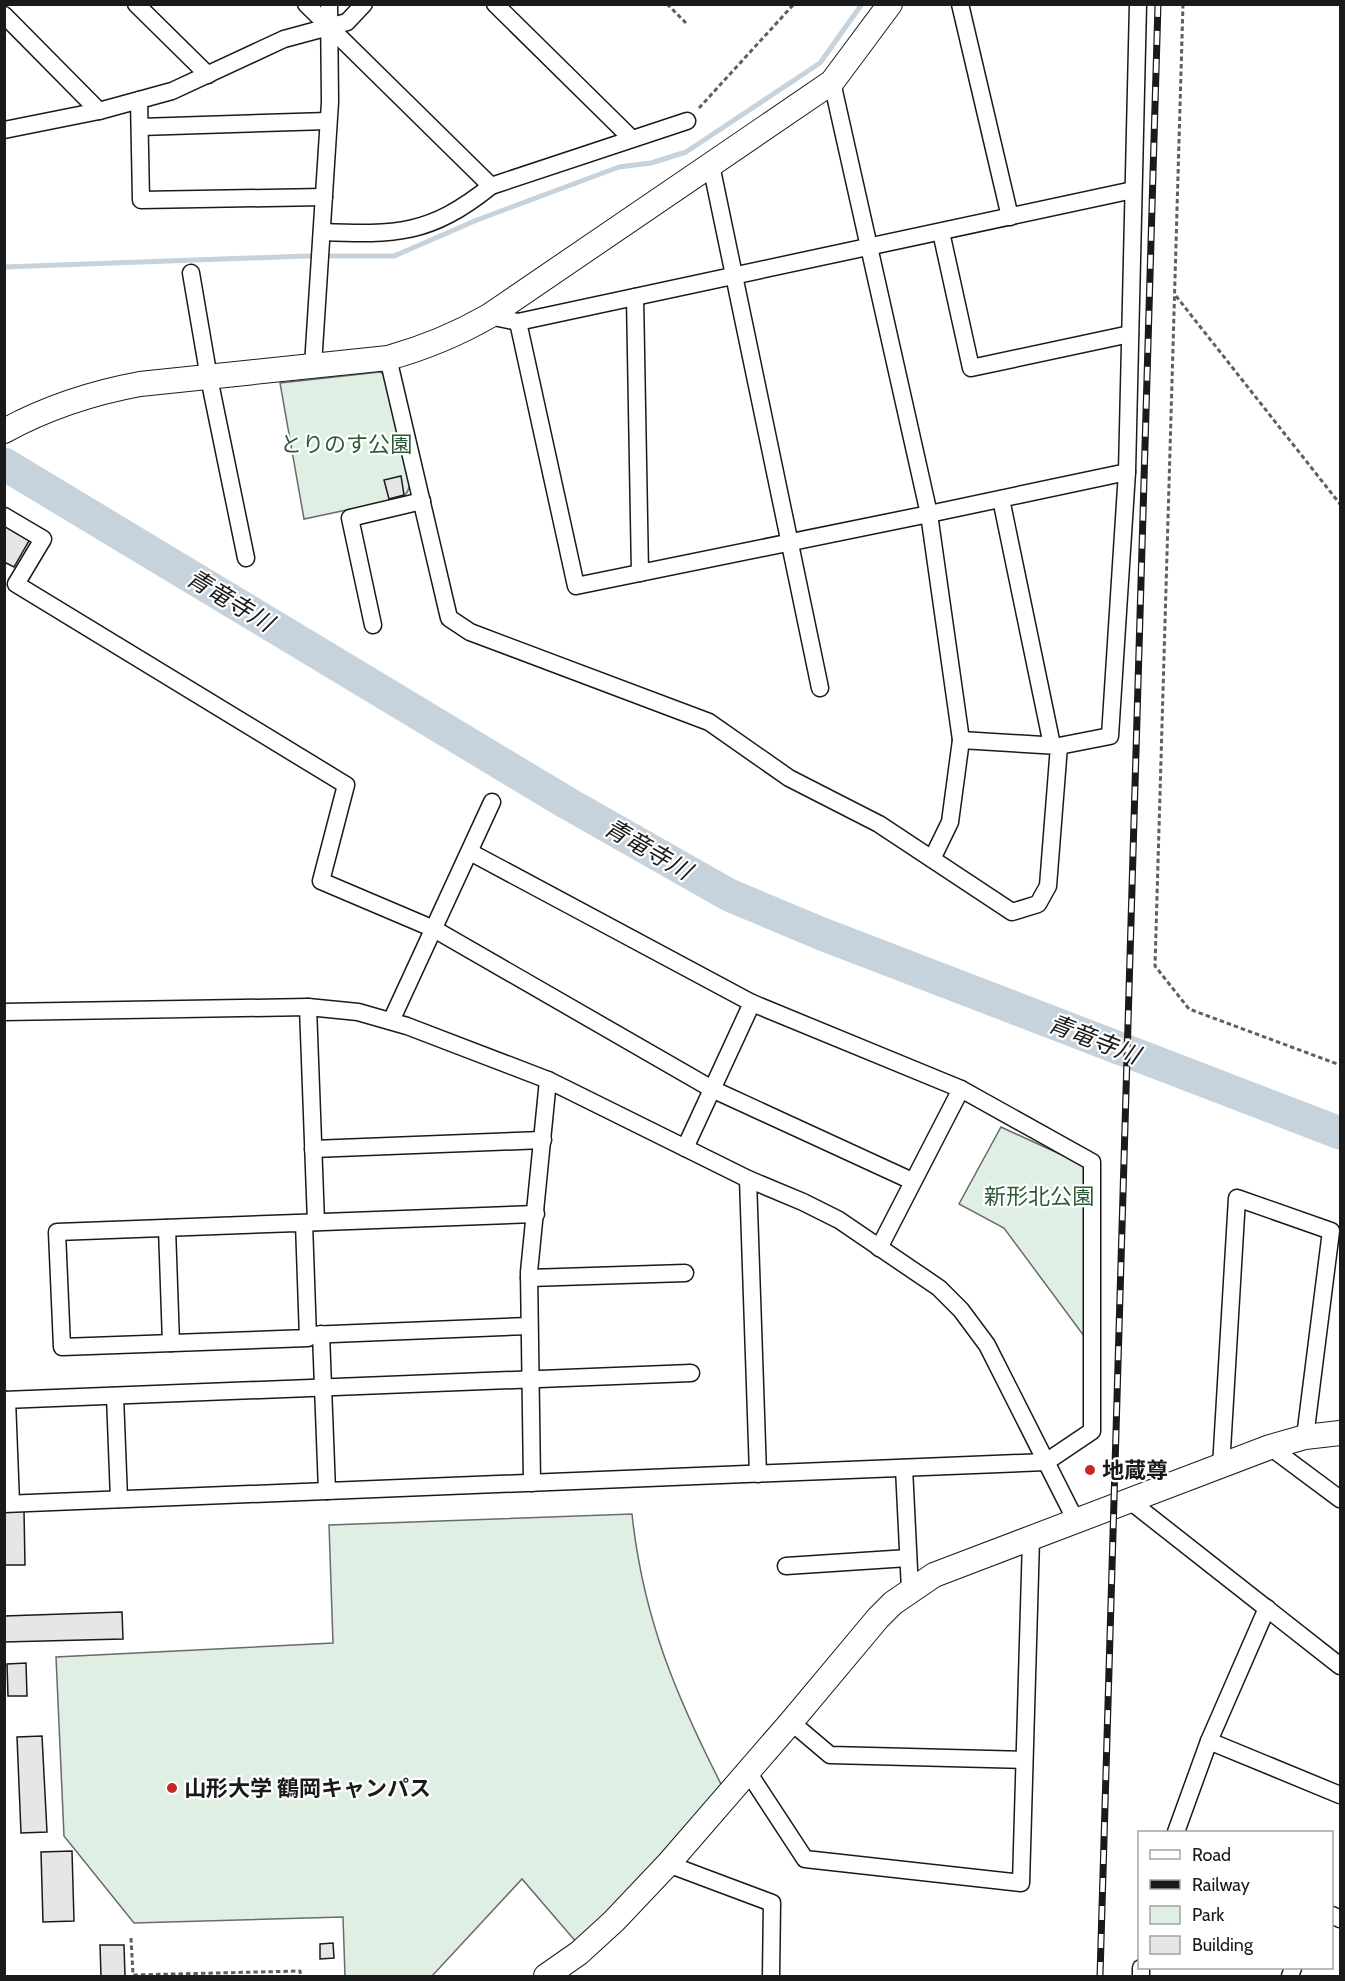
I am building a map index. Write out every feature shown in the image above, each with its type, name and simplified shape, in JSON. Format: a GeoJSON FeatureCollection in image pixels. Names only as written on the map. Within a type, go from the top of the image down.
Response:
{"type":"FeatureCollection","features":[{"type":"Feature","properties":{"kind":"street"},"geometry":{"type":"LineString","coordinates":[[136,4],[208,75]]}},
{"type":"Feature","properties":{"kind":"street"},"geometry":{"type":"LineString","coordinates":[[306,4],[491,186]]}},
{"type":"Feature","properties":{"kind":"street"},"geometry":{"type":"LineString","coordinates":[[313,365],[328,121],[329,4]]}},
{"type":"Feature","properties":{"kind":"street"},"geometry":{"type":"LineString","coordinates":[[4,130],[99,111],[172,91],[284,39],[347,22],[364,4]]}},
{"type":"Feature","properties":{"kind":"street"},"geometry":{"type":"LineString","coordinates":[[495,4],[631,138]]}},
{"type":"Feature","properties":{"kind":"street"},"geometry":{"type":"LineString","coordinates":[[4,431],[34,414],[105,391],[140,384],[388,357],[441,341],[489,316],[832,82],[890,4]]}},
{"type":"Feature","properties":{"kind":"street"},"geometry":{"type":"LineString","coordinates":[[960,4],[1010,217]]}},
{"type":"Feature","properties":{"kind":"street"},"geometry":{"type":"LineString","coordinates":[[962,740],[1056,746],[1110,736],[1127,472],[1138,4]]}},
{"type":"Feature","properties":{"kind":"street"},"geometry":{"type":"LineString","coordinates":[[4,15],[99,111]]}},
{"type":"Feature","properties":{"kind":"street"},"geometry":{"type":"LineString","coordinates":[[832,82],[929,514],[962,740],[950,822],[932,859]]}},
{"type":"Feature","properties":{"kind":"street"},"geometry":{"type":"LineString","coordinates":[[139,100],[141,200],[324,197]]}},
{"type":"Feature","properties":{"kind":"street"},"geometry":{"type":"LineString","coordinates":[[140,127],[328,121]]}},
{"type":"Feature","properties":{"kind":"street"},"geometry":{"type":"LineString","coordinates":[[322,232],[383,235],[407,232],[468,205],[491,186],[687,121]]}},
{"type":"Feature","properties":{"kind":"street"},"geometry":{"type":"LineString","coordinates":[[711,165],[820,688]]}},
{"type":"Feature","properties":{"kind":"street"},"geometry":{"type":"LineString","coordinates":[[489,316],[518,322],[1133,190]]}},
{"type":"Feature","properties":{"kind":"street"},"geometry":{"type":"LineString","coordinates":[[941,232],[971,368],[1130,334]]}},
{"type":"Feature","properties":{"kind":"street"},"geometry":{"type":"LineString","coordinates":[[191,273],[209,378],[246,558]]}},
{"type":"Feature","properties":{"kind":"street"},"geometry":{"type":"LineString","coordinates":[[635,297],[640,573]]}},
{"type":"Feature","properties":{"kind":"street"},"geometry":{"type":"LineString","coordinates":[[518,322],[576,586],[1127,472]]}},
{"type":"Feature","properties":{"kind":"street"},"geometry":{"type":"LineString","coordinates":[[388,357],[449,618],[470,632],[709,722],[789,778],[879,824],[1012,912],[1038,904],[1048,886],[1056,746],[1000,499]]}},
{"type":"Feature","properties":{"kind":"street"},"geometry":{"type":"LineString","coordinates":[[373,624],[350,518],[422,501]]}},
{"type":"Feature","properties":{"kind":"street"},"geometry":{"type":"LineString","coordinates":[[4,516],[43,539],[16,584],[346,785],[321,881],[434,929],[712,1089],[912,1181]]}},
{"type":"Feature","properties":{"kind":"street"},"geometry":{"type":"LineString","coordinates":[[391,1021],[492,802]]}},
{"type":"Feature","properties":{"kind":"street"},"geometry":{"type":"LineString","coordinates":[[470,852],[753,1003],[961,1089],[1092,1162],[1092,1431],[1046,1462],[8,1503],[6,1400],[691,1373]]}},
{"type":"Feature","properties":{"kind":"street"},"geometry":{"type":"LineString","coordinates":[[685,1148],[753,1003]]}},
{"type":"Feature","properties":{"kind":"street"},"geometry":{"type":"LineString","coordinates":[[308,1007],[313,1149],[310,1223],[315,1334],[324,1388],[327,1491]]}},
{"type":"Feature","properties":{"kind":"street"},"geometry":{"type":"LineString","coordinates":[[4,1012],[308,1007],[358,1012],[391,1021],[548,1080],[748,1179],[839,1220],[939,1288],[961,1310],[987,1345],[1076,1521]]}},
{"type":"Feature","properties":{"kind":"street"},"geometry":{"type":"LineString","coordinates":[[532,1483],[529,1278],[548,1080]]}},
{"type":"Feature","properties":{"kind":"street"},"geometry":{"type":"LineString","coordinates":[[879,1248],[961,1089]]}},
{"type":"Feature","properties":{"kind":"street"},"geometry":{"type":"LineString","coordinates":[[313,1149],[543,1140]]}},
{"type":"Feature","properties":{"kind":"street"},"geometry":{"type":"LineString","coordinates":[[748,1179],[758,1474]]}},
{"type":"Feature","properties":{"kind":"street"},"geometry":{"type":"LineString","coordinates":[[1221,1467],[1238,1198],[1332,1231],[1305,1437]]}},
{"type":"Feature","properties":{"kind":"street"},"geometry":{"type":"LineString","coordinates":[[528,1326],[315,1334],[308,1338],[62,1347],[57,1232],[536,1214]]}},
{"type":"Feature","properties":{"kind":"street"},"geometry":{"type":"LineString","coordinates":[[166,1228],[171,1343]]}},
{"type":"Feature","properties":{"kind":"street"},"geometry":{"type":"LineString","coordinates":[[529,1278],[685,1273]]}},
{"type":"Feature","properties":{"kind":"street"},"geometry":{"type":"LineString","coordinates":[[115,1396],[119,1499]]}},
{"type":"Feature","properties":{"kind":"street"},"geometry":{"type":"LineString","coordinates":[[546,1977],[579,1953],[614,1921],[668,1864],[792,1722],[865,1632],[892,1603],[910,1590],[934,1575],[1270,1447],[1305,1437],[1341,1433]]}},
{"type":"Feature","properties":{"kind":"street"},"geometry":{"type":"LineString","coordinates":[[1270,1447],[1341,1499]]}},
{"type":"Feature","properties":{"kind":"street"},"geometry":{"type":"LineString","coordinates":[[904,1468],[910,1590]]}},
{"type":"Feature","properties":{"kind":"street"},"geometry":{"type":"LineString","coordinates":[[1130,1502],[1341,1666]]}},
{"type":"Feature","properties":{"kind":"street"},"geometry":{"type":"LineString","coordinates":[[748,1772],[805,1859],[1021,1883],[1031,1539]]}},
{"type":"Feature","properties":{"kind":"street"},"geometry":{"type":"LineString","coordinates":[[786,1566],[908,1558]]}},
{"type":"Feature","properties":{"kind":"street"},"geometry":{"type":"LineString","coordinates":[[1177,1831],[1209,1741],[1267,1608]]}},
{"type":"Feature","properties":{"kind":"street"},"geometry":{"type":"LineString","coordinates":[[792,1722],[830,1755],[1023,1760]]}},
{"type":"Feature","properties":{"kind":"street"},"geometry":{"type":"LineString","coordinates":[[1209,1741],[1341,1796]]}},
{"type":"Feature","properties":{"kind":"street"},"geometry":{"type":"LineString","coordinates":[[668,1864],[772,1903],[771,1977]]}},
{"type":"Feature","properties":{"kind":"path"},"geometry":{"type":"LineString","coordinates":[[667,4],[686,23]]}},
{"type":"Feature","properties":{"kind":"path"},"geometry":{"type":"LineString","coordinates":[[687,121],[794,4]]}},
{"type":"Feature","properties":{"kind":"path"},"geometry":{"type":"LineString","coordinates":[[1183,4],[1155,966],[1189,1009],[1341,1065]]}},
{"type":"Feature","properties":{"kind":"path"},"geometry":{"type":"LineString","coordinates":[[1175,295],[1341,504]]}},
{"type":"Feature","properties":{"kind":"path"},"geometry":{"type":"LineString","coordinates":[[131,1938],[133,1975],[300,1971],[301,1977]]}},
{"type":"Feature","properties":{"kind":"green space","name":"とりのす公園"},"geometry":{"type":"Polygon","coordinates":[[[380,372],[388,376],[410,483],[407,492],[394,500],[304,519],[280,383],[380,372]]]}},
{"type":"Feature","properties":{"kind":"green space","name":"新形北公園"},"geometry":{"type":"Polygon","coordinates":[[[1001,1127],[1086,1166],[1084,1336],[1004,1228],[959,1204],[1001,1127]]]}},
{"type":"Feature","properties":{"kind":"green space"},"geometry":{"type":"Polygon","coordinates":[[[632,1514],[644,1588],[653,1622],[676,1688],[723,1788],[612,1913],[577,1943],[522,1879],[432,1976],[345,1976],[343,1917],[134,1923],[64,1836],[56,1657],[333,1643],[329,1525],[632,1514]]]}},
{"type":"Feature","properties":{"kind":"building"},"geometry":{"type":"Polygon","coordinates":[[[401,476],[404,495],[389,499],[384,480],[401,476]]]}},
{"type":"Feature","properties":{"kind":"building"},"geometry":{"type":"Polygon","coordinates":[[[4,524],[30,539],[14,567],[4,562],[4,524]]]}},
{"type":"Feature","properties":{"kind":"building"},"geometry":{"type":"Polygon","coordinates":[[[24,1510],[25,1565],[5,1565],[4,1511],[24,1510]]]}},
{"type":"Feature","properties":{"kind":"building"},"geometry":{"type":"Polygon","coordinates":[[[122,1612],[123,1639],[4,1642],[4,1616],[122,1612]]]}},
{"type":"Feature","properties":{"kind":"building"},"geometry":{"type":"Polygon","coordinates":[[[26,1663],[27,1696],[8,1696],[7,1664],[26,1663]]]}},
{"type":"Feature","properties":{"kind":"building"},"geometry":{"type":"Polygon","coordinates":[[[42,1736],[47,1832],[21,1833],[17,1737],[42,1736]]]}},
{"type":"Feature","properties":{"kind":"building"},"geometry":{"type":"Polygon","coordinates":[[[72,1851],[74,1921],[43,1922],[41,1852],[72,1851]]]}},
{"type":"Feature","properties":{"kind":"building"},"geometry":{"type":"Polygon","coordinates":[[[333,1943],[334,1958],[320,1959],[320,1944],[333,1943]]]}},
{"type":"Feature","properties":{"kind":"building"},"geometry":{"type":"Polygon","coordinates":[[[100,1945],[124,1945],[125,1976],[101,1976],[100,1945]]]}},
{"type":"Feature","properties":{"kind":"waterway"},"geometry":{"type":"LineString","coordinates":[[4,267],[306,256],[394,256],[477,220],[619,167],[651,163],[686,152],[820,63],[862,4]]}},
{"type":"Feature","properties":{"kind":"waterway","name":"青竜寺川"},"geometry":{"type":"LineString","coordinates":[[4,464],[567,803],[729,895],[822,934],[1340,1133]]}},
{"type":"Feature","properties":{"kind":"railway"},"geometry":{"type":"LineString","coordinates":[[1100,1976],[1158,4]]}},
{"type":"Feature","properties":{"kind":"place","name":"地蔵尊"},"geometry":{"type":"Point","coordinates":[1090,1470]}},
{"type":"Feature","properties":{"kind":"place","name":"山形大学 鶴岡キャンパス"},"geometry":{"type":"Point","coordinates":[172,1788]}}]}
